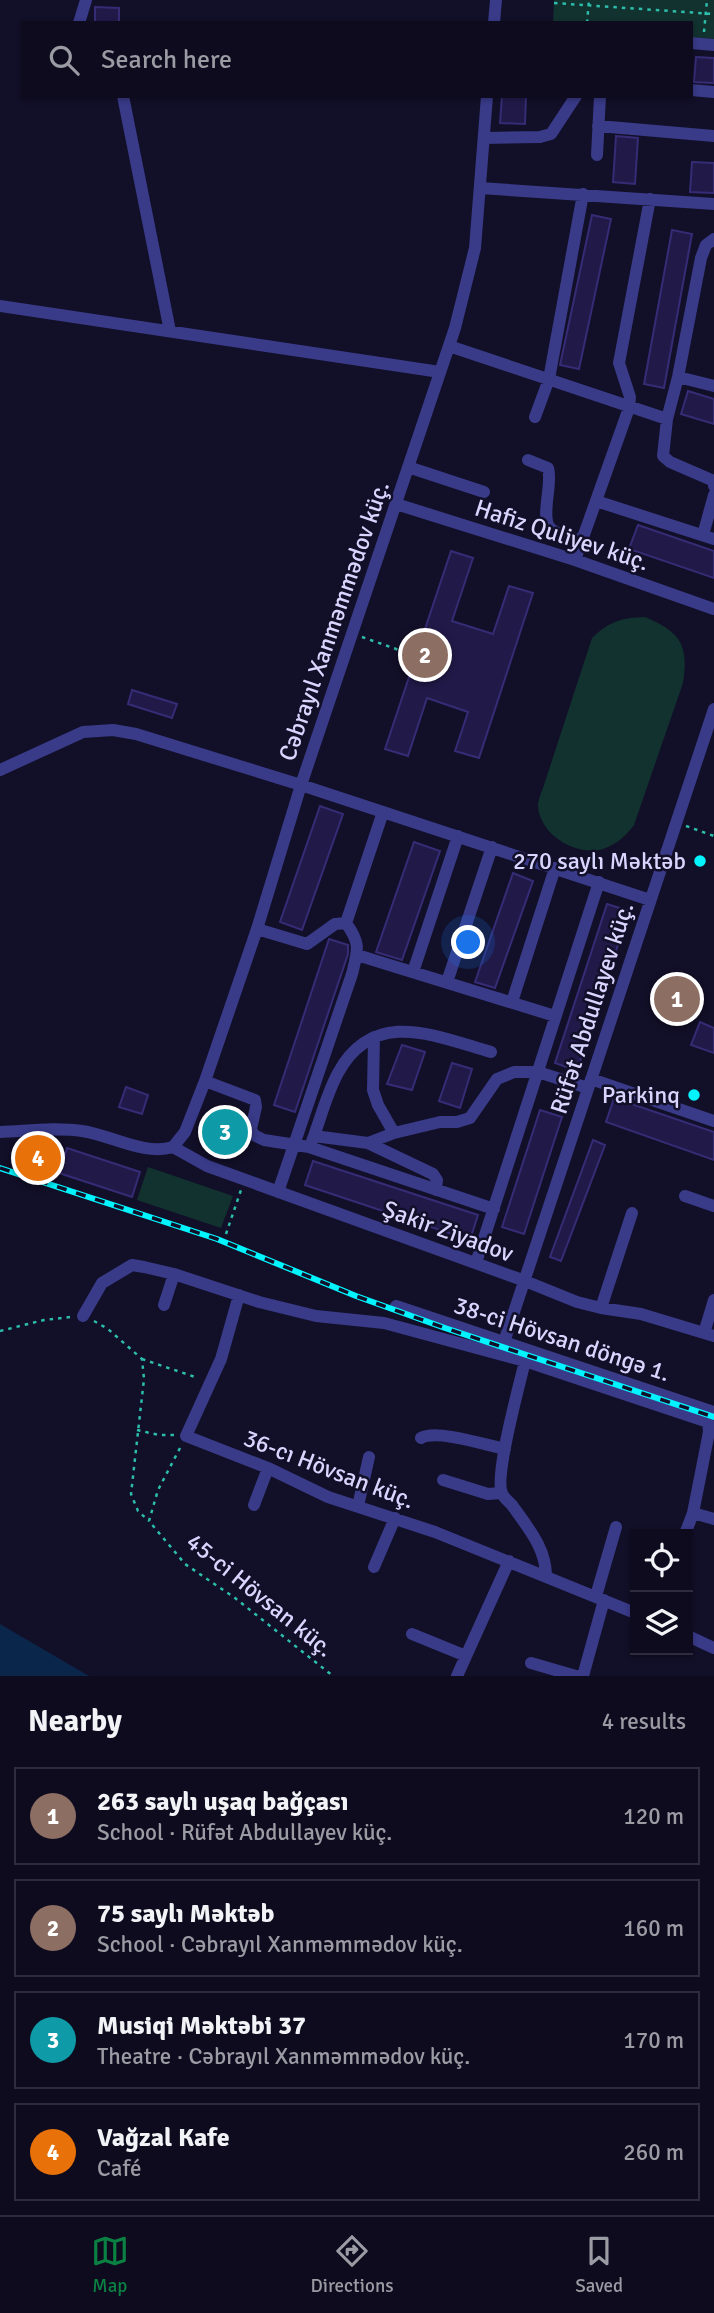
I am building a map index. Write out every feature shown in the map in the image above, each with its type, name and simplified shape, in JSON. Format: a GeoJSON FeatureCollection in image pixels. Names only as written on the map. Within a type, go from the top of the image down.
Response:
{"type":"FeatureCollection","features":[{"type":"Feature","properties":{"kind":"street"},"geometry":{"type":"LineString","coordinates":[[80,21],[86,0]]}},
{"type":"Feature","properties":{"kind":"street"},"geometry":{"type":"LineString","coordinates":[[494,21],[496,0]]}},
{"type":"Feature","properties":{"kind":"street"},"geometry":{"type":"LineString","coordinates":[[693,90],[714,92]]}},
{"type":"Feature","properties":{"kind":"street"},"geometry":{"type":"LineString","coordinates":[[122,98],[170,331]]}},
{"type":"Feature","properties":{"kind":"street","name":"Cəbrayıl Xanməmmədov küç."},"geometry":{"type":"LineString","coordinates":[[173,1147],[185,1132],[205,1081],[467,288],[475,248],[487,98]]}},
{"type":"Feature","properties":{"kind":"street"},"geometry":{"type":"LineString","coordinates":[[484,138],[540,137],[551,134],[575,98]]}},
{"type":"Feature","properties":{"kind":"street"},"geometry":{"type":"LineString","coordinates":[[597,155],[600,98]]}},
{"type":"Feature","properties":{"kind":"street"},"geometry":{"type":"LineString","coordinates":[[598,125],[714,136]]}},
{"type":"Feature","properties":{"kind":"street"},"geometry":{"type":"LineString","coordinates":[[480,188],[714,204]]}},
{"type":"Feature","properties":{"kind":"street"},"geometry":{"type":"LineString","coordinates":[[535,417],[549,379],[583,194]]}},
{"type":"Feature","properties":{"kind":"street"},"geometry":{"type":"LineString","coordinates":[[575,560],[629,408],[630,397],[618,363],[650,199]]}},
{"type":"Feature","properties":{"kind":"street"},"geometry":{"type":"LineString","coordinates":[[714,239],[706,245],[701,258],[667,419],[663,456],[670,462],[714,481],[714,486]]}},
{"type":"Feature","properties":{"kind":"street"},"geometry":{"type":"LineString","coordinates":[[0,306],[440,372]]}},
{"type":"Feature","properties":{"kind":"street"},"geometry":{"type":"LineString","coordinates":[[449,346],[667,419]]}},
{"type":"Feature","properties":{"kind":"street"},"geometry":{"type":"LineString","coordinates":[[678,377],[714,386]]}},
{"type":"Feature","properties":{"kind":"street"},"geometry":{"type":"LineString","coordinates":[[528,460],[548,468],[551,477],[545,520],[551,529],[582,541]]}},
{"type":"Feature","properties":{"kind":"street"},"geometry":{"type":"LineString","coordinates":[[408,467],[484,492]]}},
{"type":"Feature","properties":{"kind":"street"},"geometry":{"type":"LineString","coordinates":[[596,501],[708,537],[714,495]]}},
{"type":"Feature","properties":{"kind":"street","name":"Hafiz Quliyev küç."},"geometry":{"type":"LineString","coordinates":[[396,504],[575,560],[714,608]]}},
{"type":"Feature","properties":{"kind":"street","name":"Rüfət Abdullayev küç."},"geometry":{"type":"LineString","coordinates":[[504,1342],[714,709]]}},
{"type":"Feature","properties":{"kind":"street"},"geometry":{"type":"LineString","coordinates":[[0,770],[83,732],[113,730],[136,734],[301,785],[650,900]]}},
{"type":"Feature","properties":{"kind":"street"},"geometry":{"type":"LineString","coordinates":[[346,923],[383,812]]}},
{"type":"Feature","properties":{"kind":"street"},"geometry":{"type":"LineString","coordinates":[[413,972],[458,836]]}},
{"type":"Feature","properties":{"kind":"street"},"geometry":{"type":"LineString","coordinates":[[447,982],[492,847]]}},
{"type":"Feature","properties":{"kind":"street"},"geometry":{"type":"LineString","coordinates":[[512,1002],[555,868]]}},
{"type":"Feature","properties":{"kind":"street"},"geometry":{"type":"LineString","coordinates":[[477,1264],[598,883]]}},
{"type":"Feature","properties":{"kind":"street"},"geometry":{"type":"LineString","coordinates":[[257,929],[307,944],[335,924],[346,923]]}},
{"type":"Feature","properties":{"kind":"street"},"geometry":{"type":"LineString","coordinates":[[278,1192],[357,955],[357,938],[346,923]]}},
{"type":"Feature","properties":{"kind":"street"},"geometry":{"type":"LineString","coordinates":[[357,955],[555,1016]]}},
{"type":"Feature","properties":{"kind":"street"},"geometry":{"type":"LineString","coordinates":[[312,1142],[338,1073],[356,1050],[373,1037],[400,1030],[420,1031],[491,1052]]}},
{"type":"Feature","properties":{"kind":"street"},"geometry":{"type":"LineString","coordinates":[[373,1037],[373,1090],[394,1133]]}},
{"type":"Feature","properties":{"kind":"street"},"geometry":{"type":"LineString","coordinates":[[205,1081],[255,1100],[251,1129],[254,1135],[264,1140],[293,1145],[312,1142],[368,1143],[394,1133],[470,1118],[497,1079],[514,1072],[538,1072],[589,1084],[714,1121]]}},
{"type":"Feature","properties":{"kind":"street"},"geometry":{"type":"LineString","coordinates":[[0,1132],[82,1131],[156,1150],[173,1147]]}},
{"type":"Feature","properties":{"kind":"street"},"geometry":{"type":"LineString","coordinates":[[312,1142],[494,1209]]}},
{"type":"Feature","properties":{"kind":"street"},"geometry":{"type":"LineString","coordinates":[[368,1143],[433,1174],[438,1180],[436,1189]]}},
{"type":"Feature","properties":{"kind":"street","name":"Şakir Ziyadov"},"geometry":{"type":"LineString","coordinates":[[173,1147],[197,1162],[577,1302],[641,1314],[709,1335]]}},
{"type":"Feature","properties":{"kind":"street"},"geometry":{"type":"LineString","coordinates":[[685,1196],[714,1206]]}},
{"type":"Feature","properties":{"kind":"street"},"geometry":{"type":"LineString","coordinates":[[601,1308],[632,1213]]}},
{"type":"Feature","properties":{"kind":"street"},"geometry":{"type":"LineString","coordinates":[[83,1316],[102,1283],[132,1265],[174,1274],[316,1316],[384,1323],[525,1361],[708,1422],[709,1432],[693,1513],[687,1529]]}},
{"type":"Feature","properties":{"kind":"street"},"geometry":{"type":"LineString","coordinates":[[164,1305],[174,1274]]}},
{"type":"Feature","properties":{"kind":"street"},"geometry":{"type":"LineString","coordinates":[[186,1436],[221,1359],[239,1295]]}},
{"type":"Feature","properties":{"kind":"street"},"geometry":{"type":"LineString","coordinates":[[709,1335],[714,1300]]}},
{"type":"Feature","properties":{"kind":"street","name":"38-ci Hövsan döngə 1."},"geometry":{"type":"LineString","coordinates":[[396,1306],[714,1412]]}},
{"type":"Feature","properties":{"kind":"street"},"geometry":{"type":"LineString","coordinates":[[525,1361],[505,1449],[501,1493],[543,1551],[546,1576]]}},
{"type":"Feature","properties":{"kind":"street"},"geometry":{"type":"LineString","coordinates":[[421,1438],[426,1435],[451,1437],[505,1449]]}},
{"type":"Feature","properties":{"kind":"street","name":"36-cı Hövsan küç."},"geometry":{"type":"LineString","coordinates":[[186,1436],[268,1468],[305,1488],[509,1561],[630,1611]]}},
{"type":"Feature","properties":{"kind":"street"},"geometry":{"type":"LineString","coordinates":[[358,1506],[369,1457]]}},
{"type":"Feature","properties":{"kind":"street"},"geometry":{"type":"LineString","coordinates":[[254,1505],[268,1468]]}},
{"type":"Feature","properties":{"kind":"street"},"geometry":{"type":"LineString","coordinates":[[443,1480],[488,1494],[501,1493]]}},
{"type":"Feature","properties":{"kind":"street"},"geometry":{"type":"LineString","coordinates":[[693,1513],[714,1519]]}},
{"type":"Feature","properties":{"kind":"street"},"geometry":{"type":"LineString","coordinates":[[374,1567],[395,1518]]}},
{"type":"Feature","properties":{"kind":"street"},"geometry":{"type":"LineString","coordinates":[[583,1676],[616,1527]]}},
{"type":"Feature","properties":{"kind":"street"},"geometry":{"type":"LineString","coordinates":[[457,1676],[509,1561]]}},
{"type":"Feature","properties":{"kind":"street"},"geometry":{"type":"LineString","coordinates":[[412,1634],[466,1656]]}},
{"type":"Feature","properties":{"kind":"street"},"geometry":{"type":"LineString","coordinates":[[693,1638],[714,1648]]}},
{"type":"Feature","properties":{"kind":"street"},"geometry":{"type":"LineString","coordinates":[[531,1662],[576,1676]]}},
{"type":"Feature","properties":{"kind":"path"},"geometry":{"type":"LineString","coordinates":[[587,21],[589,0]]}},
{"type":"Feature","properties":{"kind":"path"},"geometry":{"type":"LineString","coordinates":[[703,42],[707,0]]}},
{"type":"Feature","properties":{"kind":"path"},"geometry":{"type":"LineString","coordinates":[[554,3],[714,14]]}},
{"type":"Feature","properties":{"kind":"path"},"geometry":{"type":"LineString","coordinates":[[353,634],[416,656]]}},
{"type":"Feature","properties":{"kind":"path"},"geometry":{"type":"LineString","coordinates":[[676,823],[714,836]]}},
{"type":"Feature","properties":{"kind":"path"},"geometry":{"type":"LineString","coordinates":[[226,1234],[245,1180]]}},
{"type":"Feature","properties":{"kind":"path"},"geometry":{"type":"LineString","coordinates":[[0,1331],[44,1320],[83,1316],[108,1329],[142,1359],[212,1382]]}},
{"type":"Feature","properties":{"kind":"path","name":"45-ci Hövsan küç."},"geometry":{"type":"LineString","coordinates":[[142,1359],[144,1379],[131,1494],[138,1511],[185,1564],[235,1598],[333,1676]]}},
{"type":"Feature","properties":{"kind":"path"},"geometry":{"type":"LineString","coordinates":[[137,1430],[159,1435],[186,1436],[158,1490],[149,1521]]}},
{"type":"Feature","properties":{"kind":"green space"},"geometry":{"type":"Polygon","coordinates":[[[554,0],[714,0],[714,39],[693,37],[693,21],[553,21],[554,0]]]}},
{"type":"Feature","properties":{"kind":"green space"},"geometry":{"type":"Polygon","coordinates":[[[645,617],[667,628],[679,641],[685,658],[683,683],[634,825],[620,840],[608,847],[592,851],[581,850],[551,834],[540,815],[539,798],[592,638],[616,622],[645,617]]]}},
{"type":"Feature","properties":{"kind":"green space"},"geometry":{"type":"Polygon","coordinates":[[[148,1167],[233,1196],[221,1228],[137,1200],[148,1167]]]}},
{"type":"Feature","properties":{"kind":"water"},"geometry":{"type":"Polygon","coordinates":[[[0,1624],[89,1676],[0,1676],[0,1624]]]}},
{"type":"Feature","properties":{"kind":"building"},"geometry":{"type":"Polygon","coordinates":[[[95,7],[119,8],[119,21],[95,21],[95,7]]]}},
{"type":"Feature","properties":{"kind":"building"},"geometry":{"type":"Polygon","coordinates":[[[696,57],[714,58],[714,83],[694,82],[696,57]]]}},
{"type":"Feature","properties":{"kind":"building"},"geometry":{"type":"Polygon","coordinates":[[[502,98],[526,98],[525,124],[500,123],[502,98]]]}},
{"type":"Feature","properties":{"kind":"building"},"geometry":{"type":"Polygon","coordinates":[[[616,136],[638,138],[635,184],[613,182],[616,136]]]}},
{"type":"Feature","properties":{"kind":"building"},"geometry":{"type":"Polygon","coordinates":[[[692,162],[714,163],[714,193],[690,192],[692,162]]]}},
{"type":"Feature","properties":{"kind":"building"},"geometry":{"type":"Polygon","coordinates":[[[592,215],[611,219],[579,369],[560,365],[592,215]]]}},
{"type":"Feature","properties":{"kind":"building"},"geometry":{"type":"Polygon","coordinates":[[[672,230],[692,234],[664,388],[644,384],[672,230]]]}},
{"type":"Feature","properties":{"kind":"building"},"geometry":{"type":"Polygon","coordinates":[[[688,391],[714,399],[714,424],[681,414],[688,391]]]}},
{"type":"Feature","properties":{"kind":"building"},"geometry":{"type":"Polygon","coordinates":[[[638,525],[714,551],[714,578],[629,549],[638,525]]]}},
{"type":"Feature","properties":{"kind":"building"},"geometry":{"type":"Polygon","coordinates":[[[451,551],[473,558],[452,621],[493,634],[509,586],[533,593],[479,758],[455,751],[468,712],[427,698],[408,756],[385,749],[451,551]]]}},
{"type":"Feature","properties":{"kind":"building"},"geometry":{"type":"Polygon","coordinates":[[[132,690],[177,704],[172,718],[128,704],[132,690]]]}},
{"type":"Feature","properties":{"kind":"building"},"geometry":{"type":"Polygon","coordinates":[[[320,806],[343,814],[302,930],[280,922],[320,806]]]}},
{"type":"Feature","properties":{"kind":"building"},"geometry":{"type":"Polygon","coordinates":[[[414,842],[440,851],[402,960],[376,952],[414,842]]]}},
{"type":"Feature","properties":{"kind":"building"},"geometry":{"type":"Polygon","coordinates":[[[513,873],[533,881],[495,988],[475,982],[513,873]]]}},
{"type":"Feature","properties":{"kind":"building"},"geometry":{"type":"Polygon","coordinates":[[[607,904],[629,911],[577,1071],[555,1063],[607,904]]]}},
{"type":"Feature","properties":{"kind":"building"},"geometry":{"type":"Polygon","coordinates":[[[329,939],[348,945],[348,954],[295,1112],[274,1105],[329,939]]]}},
{"type":"Feature","properties":{"kind":"building"},"geometry":{"type":"Polygon","coordinates":[[[700,1022],[714,1028],[714,1053],[691,1045],[700,1022]]]}},
{"type":"Feature","properties":{"kind":"building"},"geometry":{"type":"Polygon","coordinates":[[[402,1045],[425,1052],[412,1090],[387,1084],[402,1045]]]}},
{"type":"Feature","properties":{"kind":"building"},"geometry":{"type":"Polygon","coordinates":[[[452,1063],[472,1069],[460,1108],[439,1101],[452,1063]]]}},
{"type":"Feature","properties":{"kind":"building"},"geometry":{"type":"Polygon","coordinates":[[[126,1087],[148,1095],[142,1114],[119,1107],[126,1087]]]}},
{"type":"Feature","properties":{"kind":"building"},"geometry":{"type":"Polygon","coordinates":[[[614,1098],[714,1132],[714,1160],[606,1122],[614,1098]]]}},
{"type":"Feature","properties":{"kind":"building"},"geometry":{"type":"Polygon","coordinates":[[[219,1110],[243,1118],[231,1154],[207,1146],[219,1110]]]}},
{"type":"Feature","properties":{"kind":"building"},"geometry":{"type":"Polygon","coordinates":[[[540,1110],[562,1117],[524,1234],[502,1227],[540,1110]]]}},
{"type":"Feature","properties":{"kind":"building"},"geometry":{"type":"Polygon","coordinates":[[[593,1140],[605,1145],[561,1261],[550,1257],[593,1140]]]}},
{"type":"Feature","properties":{"kind":"building"},"geometry":{"type":"Polygon","coordinates":[[[67,1148],[140,1172],[132,1197],[59,1173],[67,1148]]]}},
{"type":"Feature","properties":{"kind":"building"},"geometry":{"type":"Polygon","coordinates":[[[313,1161],[478,1215],[470,1240],[305,1185],[313,1161]]]}},
{"type":"Feature","properties":{"kind":"railway"},"geometry":{"type":"LineString","coordinates":[[0,1168],[217,1239],[356,1296],[445,1328],[714,1417]]}},
{"type":"Feature","properties":{"kind":"place","name":"75 saylı Məktəb"},"geometry":{"type":"Point","coordinates":[425,655]}},
{"type":"Feature","properties":{"kind":"place","name":"270 saylı Məktəb"},"geometry":{"type":"Point","coordinates":[700,861]}},
{"type":"Feature","properties":{"kind":"place","name":"263 saylı uşaq bağçası"},"geometry":{"type":"Point","coordinates":[677,999]}},
{"type":"Feature","properties":{"kind":"place","name":"Parkinq"},"geometry":{"type":"Point","coordinates":[694,1095]}},
{"type":"Feature","properties":{"kind":"place","name":"Musiqi Məktəbi 37"},"geometry":{"type":"Point","coordinates":[225,1132]}},
{"type":"Feature","properties":{"kind":"place","name":"Vağzal Kafe"},"geometry":{"type":"Point","coordinates":[38,1158]}}]}
